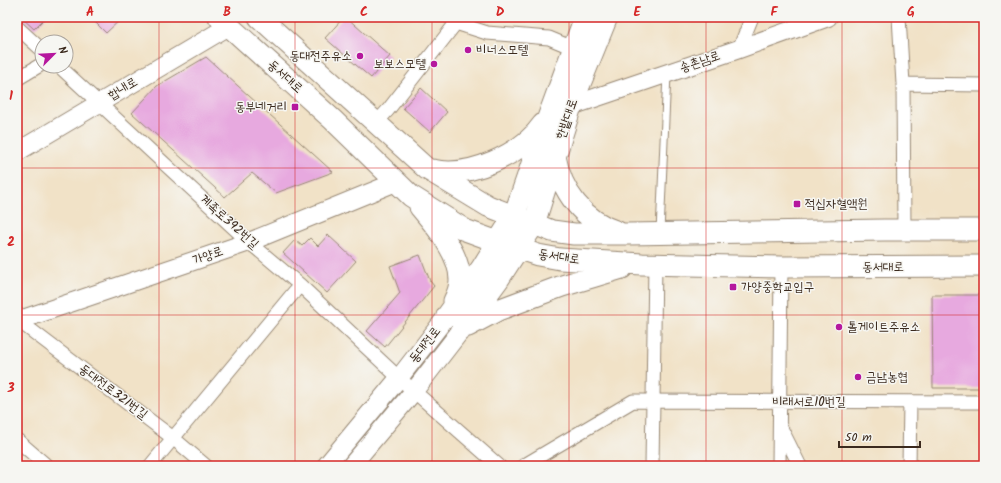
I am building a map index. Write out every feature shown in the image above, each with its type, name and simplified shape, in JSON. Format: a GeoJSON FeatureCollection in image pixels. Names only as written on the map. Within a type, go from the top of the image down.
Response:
{"type":"FeatureCollection","features":[{"type":"Feature","properties":{"kind":"main road","name":"동서대로"},"geometry":{"type":"LineString","coordinates":[[259,17],[428,169],[496,210],[561,232],[660,234],[984,230]]}},
{"type":"Feature","properties":{"kind":"main road","name":"한밭대로"},"geometry":{"type":"LineString","coordinates":[[514,216],[548,117],[585,17]]}},
{"type":"Feature","properties":{"kind":"main road","name":"한밭대로"},"geometry":{"type":"LineString","coordinates":[[534,224],[571,106],[607,17]]}},
{"type":"Feature","properties":{"kind":"main road","name":"동서대로"},"geometry":{"type":"LineString","coordinates":[[224,22],[333,120],[403,189],[466,230],[518,249],[538,255],[560,259],[649,264],[781,267],[984,266]]}},
{"type":"Feature","properties":{"kind":"main road"},"geometry":{"type":"LineString","coordinates":[[428,169],[442,172],[455,172],[488,164],[526,142],[538,131],[548,117]]}},
{"type":"Feature","properties":{"kind":"main road"},"geometry":{"type":"LineString","coordinates":[[555,156],[556,166],[564,186],[579,208],[587,216],[603,226],[628,234]]}},
{"type":"Feature","properties":{"kind":"main road"},"geometry":{"type":"LineString","coordinates":[[403,189],[434,224],[449,246],[459,270],[460,281],[455,323],[486,315],[615,269],[649,264]]}},
{"type":"Feature","properties":{"kind":"main road","name":"동대전로"},"geometry":{"type":"LineString","coordinates":[[455,323],[481,269],[514,216]]}},
{"type":"Feature","properties":{"kind":"main road","name":"동대전로"},"geometry":{"type":"LineString","coordinates":[[455,323],[498,280],[534,224]]}},
{"type":"Feature","properties":{"kind":"street"},"geometry":{"type":"LineString","coordinates":[[739,49],[752,17]]}},
{"type":"Feature","properties":{"kind":"street","name":"송촌남로"},"geometry":{"type":"LineString","coordinates":[[571,106],[828,17]]}},
{"type":"Feature","properties":{"kind":"street"},"geometry":{"type":"LineString","coordinates":[[899,17],[903,84],[904,230]]}},
{"type":"Feature","properties":{"kind":"street"},"geometry":{"type":"LineString","coordinates":[[376,123],[388,110],[454,19],[487,33],[549,38],[574,48]]}},
{"type":"Feature","properties":{"kind":"street","name":"합내로"},"geometry":{"type":"LineString","coordinates":[[17,152],[99,103],[224,22]]}},
{"type":"Feature","properties":{"kind":"street"},"geometry":{"type":"LineString","coordinates":[[17,27],[34,43]]}},
{"type":"Feature","properties":{"kind":"street"},"geometry":{"type":"LineString","coordinates":[[17,79],[34,69]]}},
{"type":"Feature","properties":{"kind":"street","name":"계족로392번길"},"geometry":{"type":"LineString","coordinates":[[68,74],[249,242],[300,285],[399,378],[499,466]]}},
{"type":"Feature","properties":{"kind":"street"},"geometry":{"type":"LineString","coordinates":[[903,84],[984,85]]}},
{"type":"Feature","properties":{"kind":"street","name":"가양로"},"geometry":{"type":"LineString","coordinates":[[18,321],[403,189]]}},
{"type":"Feature","properties":{"kind":"street"},"geometry":{"type":"LineString","coordinates":[[649,264],[653,401],[652,466]]}},
{"type":"Feature","properties":{"kind":"street"},"geometry":{"type":"LineString","coordinates":[[779,466],[781,267]]}},
{"type":"Feature","properties":{"kind":"street"},"geometry":{"type":"LineString","coordinates":[[150,466],[300,285]]}},
{"type":"Feature","properties":{"kind":"street","name":"동대전로321번길"},"geometry":{"type":"LineString","coordinates":[[18,321],[173,438],[206,466]]}},
{"type":"Feature","properties":{"kind":"street","name":"동대전로"},"geometry":{"type":"LineString","coordinates":[[326,466],[399,378],[455,323]]}},
{"type":"Feature","properties":{"kind":"street","name":"동대전로"},"geometry":{"type":"LineString","coordinates":[[351,466],[414,391],[455,323]]}},
{"type":"Feature","properties":{"kind":"street","name":"비래서로10번길"},"geometry":{"type":"LineString","coordinates":[[523,466],[633,401],[984,402]]}},
{"type":"Feature","properties":{"kind":"street"},"geometry":{"type":"LineString","coordinates":[[909,466],[910,402]]}},
{"type":"Feature","properties":{"kind":"street"},"geometry":{"type":"LineString","coordinates":[[779,424],[800,466]]}},
{"type":"Feature","properties":{"kind":"street"},"geometry":{"type":"LineString","coordinates":[[17,440],[47,466]]}},
{"type":"Feature","properties":{"kind":"lane"},"geometry":{"type":"LineString","coordinates":[[660,234],[668,73]]}},
{"type":"Feature","properties":{"kind":"building"},"geometry":{"type":"Polygon","coordinates":[[[21,17],[46,17],[34,29],[21,17]]]}},
{"type":"Feature","properties":{"kind":"building"},"geometry":{"type":"Polygon","coordinates":[[[90,17],[123,17],[106,33],[90,17]]]}},
{"type":"Feature","properties":{"kind":"building"},"geometry":{"type":"Polygon","coordinates":[[[344,17],[346,17],[390,56],[371,78],[325,38],[344,17]]]}},
{"type":"Feature","properties":{"kind":"building"},"geometry":{"type":"Polygon","coordinates":[[[206,57],[333,172],[276,193],[252,173],[225,197],[132,113],[157,86],[206,57]]]}},
{"type":"Feature","properties":{"kind":"building"},"geometry":{"type":"Polygon","coordinates":[[[421,88],[447,112],[430,132],[403,108],[421,88]]]}},
{"type":"Feature","properties":{"kind":"building"},"geometry":{"type":"Polygon","coordinates":[[[328,235],[356,261],[327,293],[283,253],[295,240],[302,246],[310,238],[318,246],[328,235]]]}},
{"type":"Feature","properties":{"kind":"building"},"geometry":{"type":"Polygon","coordinates":[[[420,255],[430,281],[434,286],[385,347],[367,331],[400,293],[390,266],[420,255]]]}},
{"type":"Feature","properties":{"kind":"building"},"geometry":{"type":"Polygon","coordinates":[[[932,295],[982,295],[982,388],[933,388],[932,295]]]}},
{"type":"Feature","properties":{"kind":"place","name":"비너스모텔"},"geometry":{"type":"Point","coordinates":[468,50]}},
{"type":"Feature","properties":{"kind":"place","name":"동대전주유소"},"geometry":{"type":"Point","coordinates":[360,56]}},
{"type":"Feature","properties":{"kind":"place","name":"보보스모텔"},"geometry":{"type":"Point","coordinates":[434,64]}},
{"type":"Feature","properties":{"kind":"place","name":"동부네거리"},"geometry":{"type":"Point","coordinates":[295,107]}},
{"type":"Feature","properties":{"kind":"place","name":"적십자혈액원"},"geometry":{"type":"Point","coordinates":[797,204]}},
{"type":"Feature","properties":{"kind":"place","name":"가양중학교입구"},"geometry":{"type":"Point","coordinates":[733,287]}},
{"type":"Feature","properties":{"kind":"place","name":"톨게이트주유소"},"geometry":{"type":"Point","coordinates":[839,327]}},
{"type":"Feature","properties":{"kind":"place","name":"금남농협"},"geometry":{"type":"Point","coordinates":[858,377]}}]}
